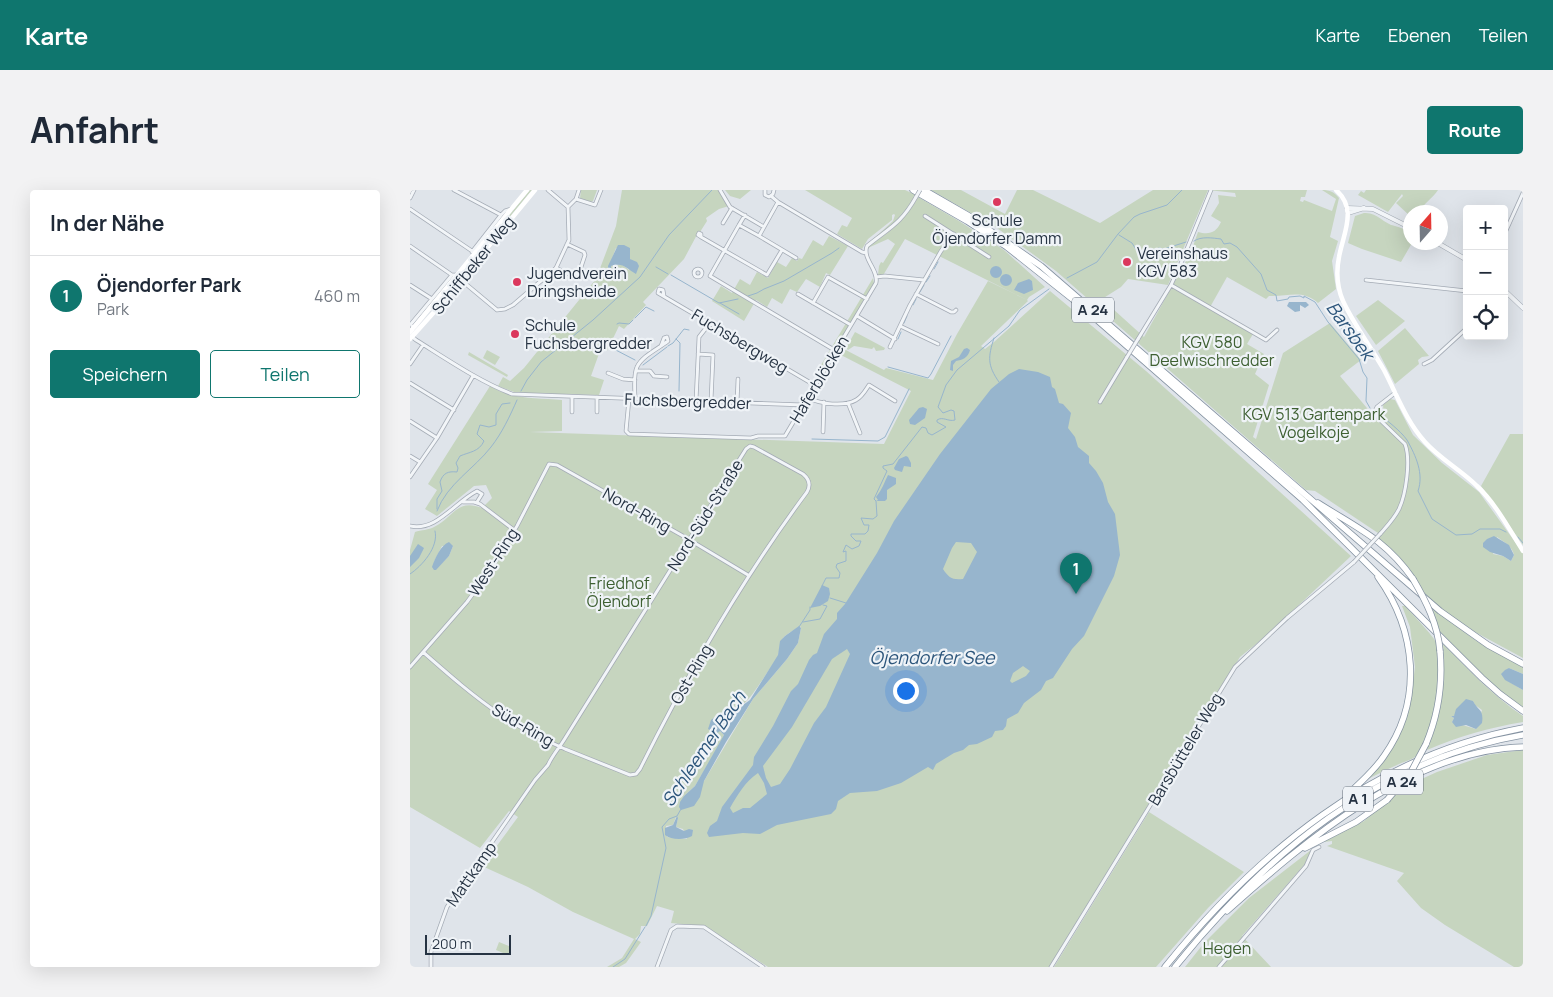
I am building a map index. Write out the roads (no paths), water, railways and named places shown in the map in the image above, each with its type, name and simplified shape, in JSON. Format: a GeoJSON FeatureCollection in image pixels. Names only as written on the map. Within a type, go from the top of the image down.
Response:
{"type":"FeatureCollection","features":[{"type":"Feature","properties":{"kind":"highway","name":"A 24"},"geometry":{"type":"LineString","coordinates":[[913,190],[990,236],[1060,288],[1304,500],[1482,678],[1523,711]]}},
{"type":"Feature","properties":{"kind":"highway","name":"A 24"},"geometry":{"type":"LineString","coordinates":[[924,190],[985,226],[1041,266],[1440,612],[1488,645],[1523,664]]}},
{"type":"Feature","properties":{"kind":"highway","name":"A 24"},"geometry":{"type":"LineString","coordinates":[[1293,484],[1379,541],[1413,578],[1432,615],[1439,640],[1441,690],[1438,710],[1426,744],[1411,772],[1387,800],[1356,822],[1296,852]]}},
{"type":"Feature","properties":{"kind":"highway","name":"A 1"},"geometry":{"type":"LineString","coordinates":[[1338,804],[1373,770],[1388,751],[1403,718],[1409,690],[1410,654],[1403,622],[1388,591],[1366,561]]}},
{"type":"Feature","properties":{"kind":"highway","name":"A 1"},"geometry":{"type":"LineString","coordinates":[[1165,967],[1216,907],[1256,868],[1297,833],[1338,804],[1384,776],[1420,759],[1479,738],[1523,728]]}},
{"type":"Feature","properties":{"kind":"highway","name":"A 1"},"geometry":{"type":"LineString","coordinates":[[1175,967],[1239,893],[1266,867],[1310,831],[1348,805],[1401,775],[1445,756],[1491,742],[1523,735]]}},
{"type":"Feature","properties":{"kind":"highway","name":"A 24"},"geometry":{"type":"LineString","coordinates":[[1296,852],[1352,810],[1410,778],[1467,756],[1504,747],[1523,747]]}},
{"type":"Feature","properties":{"kind":"highway"},"geometry":{"type":"LineString","coordinates":[[1204,933],[1296,852]]}},
{"type":"Feature","properties":{"kind":"main road","name":"Schiffbeker Weg"},"geometry":{"type":"LineString","coordinates":[[411,331],[458,275],[472,254],[487,239],[527,190]]}},
{"type":"Feature","properties":{"kind":"main road","name":"Schiffbeker Weg"},"geometry":{"type":"LineString","coordinates":[[411,331],[461,280],[535,190]]}},
{"type":"Feature","properties":{"kind":"main road"},"geometry":{"type":"LineString","coordinates":[[1336,190],[1342,196],[1348,210],[1337,276],[1345,305],[1384,371],[1410,422],[1421,438],[1431,449],[1467,476],[1486,496],[1523,551]]}},
{"type":"Feature","properties":{"kind":"main road"},"geometry":{"type":"LineString","coordinates":[[487,239],[488,246]]}},
{"type":"Feature","properties":{"kind":"main road"},"geometry":{"type":"LineString","coordinates":[[458,275],[461,280]]}},
{"type":"Feature","properties":{"kind":"street"},"geometry":{"type":"LineString","coordinates":[[410,198],[414,190]]}},
{"type":"Feature","properties":{"kind":"street"},"geometry":{"type":"LineString","coordinates":[[454,190],[501,216]]}},
{"type":"Feature","properties":{"kind":"street"},"geometry":{"type":"LineString","coordinates":[[548,190],[568,207]]}},
{"type":"Feature","properties":{"kind":"street"},"geometry":{"type":"LineString","coordinates":[[461,280],[496,310],[505,309],[513,305],[556,268],[568,240],[568,207],[576,199],[579,190]]}},
{"type":"Feature","properties":{"kind":"street"},"geometry":{"type":"LineString","coordinates":[[576,199],[595,205],[601,190]]}},
{"type":"Feature","properties":{"kind":"street"},"geometry":{"type":"LineString","coordinates":[[720,190],[732,208],[764,227]]}},
{"type":"Feature","properties":{"kind":"street"},"geometry":{"type":"LineString","coordinates":[[765,190],[766,195],[771,196],[778,202],[866,253]]}},
{"type":"Feature","properties":{"kind":"street"},"geometry":{"type":"LineString","coordinates":[[771,196],[774,194],[774,190]]}},
{"type":"Feature","properties":{"kind":"street"},"geometry":{"type":"LineString","coordinates":[[920,190],[908,211],[892,229],[867,246],[866,253],[876,277],[885,276],[924,280]]}},
{"type":"Feature","properties":{"kind":"street"},"geometry":{"type":"LineString","coordinates":[[1100,402],[1171,285],[1211,190]]}},
{"type":"Feature","properties":{"kind":"street"},"geometry":{"type":"LineString","coordinates":[[1508,226],[1523,193]]}},
{"type":"Feature","properties":{"kind":"street"},"geometry":{"type":"LineString","coordinates":[[759,236],[778,202]]}},
{"type":"Feature","properties":{"kind":"street"},"geometry":{"type":"LineString","coordinates":[[1517,206],[1523,210]]}},
{"type":"Feature","properties":{"kind":"street"},"geometry":{"type":"LineString","coordinates":[[723,222],[732,208]]}},
{"type":"Feature","properties":{"kind":"street"},"geometry":{"type":"LineString","coordinates":[[410,209],[472,254]]}},
{"type":"Feature","properties":{"kind":"street","name":"Schiffbeker Weg"},"geometry":{"type":"LineString","coordinates":[[472,254],[505,211],[511,209]]}},
{"type":"Feature","properties":{"kind":"street"},"geometry":{"type":"LineString","coordinates":[[1348,210],[1375,209],[1403,224]]}},
{"type":"Feature","properties":{"kind":"street"},"geometry":{"type":"LineString","coordinates":[[710,276],[745,216]]}},
{"type":"Feature","properties":{"kind":"street"},"geometry":{"type":"LineString","coordinates":[[925,216],[988,257]]}},
{"type":"Feature","properties":{"kind":"street"},"geometry":{"type":"LineString","coordinates":[[739,225],[796,258]]}},
{"type":"Feature","properties":{"kind":"street"},"geometry":{"type":"LineString","coordinates":[[890,347],[916,294],[941,251],[954,234]]}},
{"type":"Feature","properties":{"kind":"street"},"geometry":{"type":"LineString","coordinates":[[702,238],[767,275],[782,250]]}},
{"type":"Feature","properties":{"kind":"street"},"geometry":{"type":"LineString","coordinates":[[556,268],[573,276],[579,273],[585,255],[584,252],[567,244]]}},
{"type":"Feature","properties":{"kind":"street"},"geometry":{"type":"LineString","coordinates":[[410,246],[452,276]]}},
{"type":"Feature","properties":{"kind":"street"},"geometry":{"type":"LineString","coordinates":[[1448,249],[1463,258]]}},
{"type":"Feature","properties":{"kind":"street"},"geometry":{"type":"LineString","coordinates":[[702,273],[836,351]]}},
{"type":"Feature","properties":{"kind":"street","name":"Schiffbeker Weg"},"geometry":{"type":"LineString","coordinates":[[411,331],[432,299],[452,276],[458,275]]}},
{"type":"Feature","properties":{"kind":"street"},"geometry":{"type":"LineString","coordinates":[[813,303],[828,277],[867,299]]}},
{"type":"Feature","properties":{"kind":"street","name":"Haferblöcken"},"geometry":{"type":"LineString","coordinates":[[629,399],[626,431],[628,434],[751,438],[758,436],[782,437],[787,435],[867,299],[877,281],[876,277]]}},
{"type":"Feature","properties":{"kind":"street"},"geometry":{"type":"LineString","coordinates":[[1366,280],[1463,291]]}},
{"type":"Feature","properties":{"kind":"street"},"geometry":{"type":"LineString","coordinates":[[410,285],[432,299]]}},
{"type":"Feature","properties":{"kind":"street"},"geometry":{"type":"LineString","coordinates":[[1171,285],[1266,340],[1277,330]]}},
{"type":"Feature","properties":{"kind":"street"},"geometry":{"type":"LineString","coordinates":[[798,294],[851,325]]}},
{"type":"Feature","properties":{"kind":"street"},"geometry":{"type":"LineString","coordinates":[[916,294],[951,312],[956,310]]}},
{"type":"Feature","properties":{"kind":"street"},"geometry":{"type":"LineString","coordinates":[[1508,295],[1523,308]]}},
{"type":"Feature","properties":{"kind":"street","name":"Fuchsbergweg"},"geometry":{"type":"LineString","coordinates":[[664,296],[816,386]]}},
{"type":"Feature","properties":{"kind":"street"},"geometry":{"type":"LineString","coordinates":[[857,316],[895,338]]}},
{"type":"Feature","properties":{"kind":"street"},"geometry":{"type":"LineString","coordinates":[[696,401],[699,337],[710,323]]}},
{"type":"Feature","properties":{"kind":"street"},"geometry":{"type":"LineString","coordinates":[[900,326],[938,344]]}},
{"type":"Feature","properties":{"kind":"street","name":"Fuchsbergredder"},"geometry":{"type":"LineString","coordinates":[[411,331],[423,345],[512,394],[804,404]]}},
{"type":"Feature","properties":{"kind":"street"},"geometry":{"type":"LineString","coordinates":[[1424,364],[1432,360],[1463,332]]}},
{"type":"Feature","properties":{"kind":"street"},"geometry":{"type":"LineString","coordinates":[[410,364],[423,345]]}},
{"type":"Feature","properties":{"kind":"street"},"geometry":{"type":"LineString","coordinates":[[635,399],[636,371],[643,359],[661,346]]}},
{"type":"Feature","properties":{"kind":"street"},"geometry":{"type":"LineString","coordinates":[[698,354],[713,355],[711,402]]}},
{"type":"Feature","properties":{"kind":"street"},"geometry":{"type":"LineString","coordinates":[[636,371],[650,371],[654,376],[667,377]]}},
{"type":"Feature","properties":{"kind":"street"},"geometry":{"type":"LineString","coordinates":[[608,373],[623,379],[636,380]]}},
{"type":"Feature","properties":{"kind":"street"},"geometry":{"type":"LineString","coordinates":[[410,477],[437,438],[473,376]]}},
{"type":"Feature","properties":{"kind":"street"},"geometry":{"type":"LineString","coordinates":[[737,403],[738,379]]}},
{"type":"Feature","properties":{"kind":"street"},"geometry":{"type":"LineString","coordinates":[[410,383],[454,410]]}},
{"type":"Feature","properties":{"kind":"street"},"geometry":{"type":"LineString","coordinates":[[808,398],[824,402],[848,403],[863,395],[869,385],[895,400]]}},
{"type":"Feature","properties":{"kind":"street","name":"Barsbütteler Weg"},"geometry":{"type":"LineString","coordinates":[[1051,967],[1236,667],[1287,618],[1354,562],[1396,515],[1400,507],[1405,485],[1407,463],[1405,444],[1379,419],[1375,411],[1377,407],[1395,393]]}},
{"type":"Feature","properties":{"kind":"street"},"geometry":{"type":"LineString","coordinates":[[572,397],[572,412]]}},
{"type":"Feature","properties":{"kind":"street"},"geometry":{"type":"LineString","coordinates":[[597,397],[597,412]]}},
{"type":"Feature","properties":{"kind":"street"},"geometry":{"type":"LineString","coordinates":[[823,432],[824,402]]}},
{"type":"Feature","properties":{"kind":"street"},"geometry":{"type":"LineString","coordinates":[[848,403],[860,433]]}},
{"type":"Feature","properties":{"kind":"street"},"geometry":{"type":"LineString","coordinates":[[410,421],[437,438]]}},
{"type":"Feature","properties":{"kind":"street","name":"Nord-Süd-Straße"},"geometry":{"type":"LineString","coordinates":[[513,814],[560,747],[749,446],[803,474],[808,480],[808,489],[748,575]]}},
{"type":"Feature","properties":{"kind":"street"},"geometry":{"type":"LineString","coordinates":[[410,456],[420,462]]}},
{"type":"Feature","properties":{"kind":"street","name":"West-Ring"},"geometry":{"type":"LineString","coordinates":[[410,667],[467,602],[489,572],[549,464]]}},
{"type":"Feature","properties":{"kind":"street","name":"Nord-Ring"},"geometry":{"type":"LineString","coordinates":[[549,464],[557,465],[748,575]]}},
{"type":"Feature","properties":{"kind":"street"},"geometry":{"type":"LineString","coordinates":[[410,526],[421,527],[430,524],[477,491],[482,494],[477,502]]}},
{"type":"Feature","properties":{"kind":"street"},"geometry":{"type":"LineString","coordinates":[[460,503],[467,501],[477,502],[514,530]]}},
{"type":"Feature","properties":{"kind":"street","name":"Ost-Ring"},"geometry":{"type":"LineString","coordinates":[[636,774],[695,666],[748,575]]}},
{"type":"Feature","properties":{"kind":"street","name":"Süd-Ring"},"geometry":{"type":"LineString","coordinates":[[423,652],[501,715],[536,736],[630,774],[636,774]]}},
{"type":"Feature","properties":{"kind":"street","name":"Mattkamp"},"geometry":{"type":"LineString","coordinates":[[431,967],[431,952],[447,907],[513,814]]}},
{"type":"Feature","properties":{"kind":"street"},"geometry":{"type":"LineString","coordinates":[[1219,967],[1306,866],[1313,850],[1319,846]]}},
{"type":"Feature","properties":{"kind":"street"},"geometry":{"type":"LineString","coordinates":[[656,967],[674,926],[704,927],[763,967]]}},
{"type":"Feature","properties":{"kind":"water"},"geometry":{"type":"Polygon","coordinates":[[[618,245],[630,248],[630,259],[637,262],[639,266],[636,274],[622,265],[611,266],[611,279],[609,278],[608,266],[618,245]]]}},
{"type":"Feature","properties":{"kind":"water"},"geometry":{"type":"Polygon","coordinates":[[[998,266],[1001,267],[1001,277],[994,278],[991,277],[990,270],[991,267],[998,266]]]}},
{"type":"Feature","properties":{"kind":"water"},"geometry":{"type":"Polygon","coordinates":[[[1006,274],[1012,280],[1006,286],[1000,280],[1006,274]]]}},
{"type":"Feature","properties":{"kind":"water"},"geometry":{"type":"Polygon","coordinates":[[[1029,279],[1032,281],[1033,290],[1024,294],[1014,290],[1018,283],[1029,279]]]}},
{"type":"Feature","properties":{"kind":"water"},"geometry":{"type":"Polygon","coordinates":[[[1289,302],[1306,302],[1309,305],[1305,308],[1300,305],[1300,311],[1295,312],[1287,306],[1289,302]]]}},
{"type":"Feature","properties":{"kind":"water"},"geometry":{"type":"Polygon","coordinates":[[[1345,325],[1360,346],[1361,353],[1340,327],[1345,325]]]}},
{"type":"Feature","properties":{"kind":"water"},"geometry":{"type":"Polygon","coordinates":[[[964,349],[970,350],[968,355],[956,361],[953,365],[953,371],[950,370],[951,361],[959,357],[964,349]]]}},
{"type":"Feature","properties":{"kind":"water","name":"Öjendorfer See"},"geometry":{"type":"Polygon","coordinates":[[[1019,369],[1038,372],[1050,377],[1059,403],[1063,404],[1071,413],[1068,428],[1075,437],[1078,447],[1089,456],[1089,463],[1103,483],[1108,502],[1115,514],[1120,555],[1114,576],[1084,636],[1072,649],[1053,678],[1046,681],[1041,690],[1024,703],[1018,713],[1007,719],[1003,730],[995,731],[992,737],[977,744],[969,745],[963,750],[954,753],[936,764],[933,770],[928,767],[901,783],[877,791],[850,793],[838,801],[836,809],[831,814],[777,825],[760,834],[743,833],[709,837],[707,833],[710,826],[717,821],[722,807],[753,765],[754,757],[791,691],[798,684],[809,660],[817,653],[824,634],[837,619],[837,613],[845,604],[877,553],[894,521],[940,454],[991,389],[1009,374],[1019,369]],[[956,542],[943,569],[951,578],[963,579],[977,552],[971,543],[956,542]],[[847,649],[832,659],[792,727],[763,766],[771,787],[780,784],[790,769],[814,723],[826,707],[850,654],[847,649]],[[1023,666],[1013,673],[1010,681],[1012,683],[1026,676],[1030,671],[1023,666]],[[758,773],[749,780],[730,808],[733,813],[743,808],[750,808],[767,794],[764,783],[758,773]]]}},
{"type":"Feature","properties":{"kind":"water"},"geometry":{"type":"Polygon","coordinates":[[[919,408],[927,409],[925,418],[915,425],[910,424],[909,420],[919,408]]]}},
{"type":"Feature","properties":{"kind":"water"},"geometry":{"type":"Polygon","coordinates":[[[906,456],[911,463],[911,467],[904,466],[902,472],[895,470],[894,468],[899,459],[906,456]]]}},
{"type":"Feature","properties":{"kind":"water"},"geometry":{"type":"Polygon","coordinates":[[[888,475],[896,478],[896,484],[887,490],[887,499],[885,501],[876,501],[878,500],[876,497],[888,475]]]}},
{"type":"Feature","properties":{"kind":"water"},"geometry":{"type":"Polygon","coordinates":[[[1494,536],[1509,545],[1514,555],[1511,561],[1483,547],[1483,543],[1487,539],[1494,536]]]}},
{"type":"Feature","properties":{"kind":"water"},"geometry":{"type":"Polygon","coordinates":[[[449,542],[453,546],[449,556],[434,570],[432,567],[437,556],[443,546],[449,542]]]}},
{"type":"Feature","properties":{"kind":"water"},"geometry":{"type":"Polygon","coordinates":[[[418,544],[424,548],[419,558],[410,567],[410,556],[418,544]]]}},
{"type":"Feature","properties":{"kind":"water"},"geometry":{"type":"Polygon","coordinates":[[[822,585],[829,588],[828,601],[820,606],[810,608],[822,585]]]}},
{"type":"Feature","properties":{"kind":"water"},"geometry":{"type":"Polygon","coordinates":[[[799,626],[801,628],[798,643],[753,699],[704,781],[700,797],[694,806],[681,810],[679,807],[680,802],[695,786],[724,735],[720,731],[716,734],[708,729],[711,720],[719,714],[727,714],[736,710],[750,700],[778,655],[780,641],[799,626]]]}},
{"type":"Feature","properties":{"kind":"water"},"geometry":{"type":"Polygon","coordinates":[[[1509,668],[1523,674],[1523,690],[1505,680],[1501,674],[1509,668]]]}},
{"type":"Feature","properties":{"kind":"water"},"geometry":{"type":"Polygon","coordinates":[[[1466,699],[1473,701],[1481,713],[1482,723],[1476,729],[1466,725],[1456,727],[1452,722],[1454,718],[1451,716],[1454,716],[1456,709],[1466,699]]]}},
{"type":"Feature","properties":{"kind":"water"},"geometry":{"type":"Polygon","coordinates":[[[677,816],[676,827],[684,831],[693,830],[692,836],[678,839],[665,835],[665,828],[673,825],[677,816]]]}},
{"type":"Feature","properties":{"kind":"waterway"},"geometry":{"type":"LineString","coordinates":[[521,391],[541,362],[593,320],[640,277],[669,235],[712,190]]}},
{"type":"Feature","properties":{"kind":"waterway","name":"Schleemer Bach"},"geometry":{"type":"LineString","coordinates":[[1067,278],[1097,262],[1118,234],[1134,217],[1167,205],[1182,190]]}},
{"type":"Feature","properties":{"kind":"waterway","name":"Barsbek"},"geometry":{"type":"LineString","coordinates":[[1119,235],[1132,243],[1137,251],[1144,254],[1159,248],[1164,249],[1186,242]]}},
{"type":"Feature","properties":{"kind":"waterway","name":"Barsbek"},"geometry":{"type":"LineString","coordinates":[[1194,241],[1204,238],[1221,239],[1224,244],[1230,243],[1237,247],[1261,274],[1267,290],[1276,295],[1277,301],[1288,299],[1289,297],[1300,296],[1304,298],[1304,296],[1315,302],[1328,322],[1359,359],[1367,378],[1366,401],[1370,408]]}},
{"type":"Feature","properties":{"kind":"waterway"},"geometry":{"type":"LineString","coordinates":[[748,296],[784,281],[839,248]]}},
{"type":"Feature","properties":{"kind":"waterway"},"geometry":{"type":"LineString","coordinates":[[934,269],[938,262]]}},
{"type":"Feature","properties":{"kind":"waterway"},"geometry":{"type":"LineString","coordinates":[[656,267],[668,274]]}},
{"type":"Feature","properties":{"kind":"waterway"},"geometry":{"type":"LineString","coordinates":[[671,275],[719,303],[738,299]]}},
{"type":"Feature","properties":{"kind":"waterway"},"geometry":{"type":"LineString","coordinates":[[926,282],[930,276]]}},
{"type":"Feature","properties":{"kind":"waterway"},"geometry":{"type":"LineString","coordinates":[[920,292],[924,285]]}},
{"type":"Feature","properties":{"kind":"waterway","name":"Schleemer Bach"},"geometry":{"type":"LineString","coordinates":[[822,586],[826,578],[839,578],[840,573],[836,567],[837,564],[846,561],[846,551],[843,552],[846,545],[852,549],[859,546],[861,541],[856,541],[851,534],[865,534],[868,531],[869,525],[864,525],[861,518],[873,519],[877,516],[876,501],[874,499],[887,471],[883,466],[893,464],[922,427],[926,428],[928,433],[932,435],[946,427],[937,422],[937,420],[955,420],[954,411],[951,410],[943,413],[938,407],[946,385],[957,370],[1009,326],[1020,310],[1049,289]]}},
{"type":"Feature","properties":{"kind":"waterway"},"geometry":{"type":"LineString","coordinates":[[913,305],[916,299]]}},
{"type":"Feature","properties":{"kind":"waterway"},"geometry":{"type":"LineString","coordinates":[[720,303],[739,314]]}},
{"type":"Feature","properties":{"kind":"waterway"},"geometry":{"type":"LineString","coordinates":[[635,318],[646,307],[654,311]]}},
{"type":"Feature","properties":{"kind":"waterway"},"geometry":{"type":"LineString","coordinates":[[904,323],[907,316]]}},
{"type":"Feature","properties":{"kind":"waterway"},"geometry":{"type":"LineString","coordinates":[[617,324],[629,324],[633,320]]}},
{"type":"Feature","properties":{"kind":"waterway"},"geometry":{"type":"LineString","coordinates":[[668,346],[673,343],[684,329],[689,330]]}},
{"type":"Feature","properties":{"kind":"waterway"},"geometry":{"type":"LineString","coordinates":[[898,339],[901,332]]}},
{"type":"Feature","properties":{"kind":"waterway"},"geometry":{"type":"LineString","coordinates":[[888,367],[928,378],[951,336]]}},
{"type":"Feature","properties":{"kind":"waterway"},"geometry":{"type":"LineString","coordinates":[[994,338],[990,361],[992,371],[999,382]]}},
{"type":"Feature","properties":{"kind":"waterway"},"geometry":{"type":"LineString","coordinates":[[676,339],[680,343],[679,391]]}},
{"type":"Feature","properties":{"kind":"waterway"},"geometry":{"type":"LineString","coordinates":[[606,341],[610,347],[635,360]]}},
{"type":"Feature","properties":{"kind":"waterway"},"geometry":{"type":"LineString","coordinates":[[643,365],[667,347]]}},
{"type":"Feature","properties":{"kind":"waterway"},"geometry":{"type":"LineString","coordinates":[[812,439],[878,441],[885,437],[909,389]]}},
{"type":"Feature","properties":{"kind":"waterway"},"geometry":{"type":"LineString","coordinates":[[437,511],[447,493],[495,442],[517,400]]}},
{"type":"Feature","properties":{"kind":"waterway"},"geometry":{"type":"LineString","coordinates":[[437,509],[437,499],[442,491],[440,482],[443,476],[448,472],[457,472],[456,463],[460,456],[477,450],[482,445],[484,441],[477,434],[480,425],[489,427],[496,425],[496,414],[502,404],[510,403]]}},
{"type":"Feature","properties":{"kind":"waterway","name":"Barsbek"},"geometry":{"type":"LineString","coordinates":[[1378,413],[1407,440],[1420,472],[1418,491],[1432,519],[1456,535],[1472,534],[1480,529],[1500,529],[1506,532]]}},
{"type":"Feature","properties":{"kind":"waterway"},"geometry":{"type":"LineString","coordinates":[[410,574],[420,566],[432,550],[436,537],[435,531]]}},
{"type":"Feature","properties":{"kind":"waterway","name":"Barsbek"},"geometry":{"type":"LineString","coordinates":[[1518,537],[1523,543]]}},
{"type":"Feature","properties":{"kind":"waterway"},"geometry":{"type":"LineString","coordinates":[[830,598],[846,603]]}},
{"type":"Feature","properties":{"kind":"waterway","name":"Schleemer Bach"},"geometry":{"type":"LineString","coordinates":[[803,622],[820,619],[827,606],[823,605]]}},
{"type":"Feature","properties":{"kind":"waterway","name":"Schleemer Bach"},"geometry":{"type":"LineString","coordinates":[[799,627],[810,607]]}},
{"type":"Feature","properties":{"kind":"waterway","name":"Schleemer Bach"},"geometry":{"type":"LineString","coordinates":[[646,926],[651,916],[666,848],[662,827],[669,819],[677,816],[681,809]]}},
{"type":"Feature","properties":{"kind":"waterway","name":"Schleemer Bach"},"geometry":{"type":"LineString","coordinates":[[613,967],[625,959],[645,927]]}},
{"type":"Feature","properties":{"kind":"place","name":"Schule Öjendorfer Damm"},"geometry":{"type":"Point","coordinates":[997,202]}},
{"type":"Feature","properties":{"kind":"place","name":"Vereinshaus KGV 583"},"geometry":{"type":"Point","coordinates":[1127,262]}},
{"type":"Feature","properties":{"kind":"place","name":"Jugendverein Dringsheide"},"geometry":{"type":"Point","coordinates":[517,282]}},
{"type":"Feature","properties":{"kind":"place","name":"Schule Fuchsbergredder"},"geometry":{"type":"Point","coordinates":[515,334]}},
{"type":"Feature","properties":{"kind":"place","name":"Öjendorfer Park"},"geometry":{"type":"Point","coordinates":[1076,594]}},
{"type":"Feature","properties":{"kind":"park label","name":"KGV 580 Deelwischredder"},"geometry":{"type":"Point","coordinates":[1212,351]}},
{"type":"Feature","properties":{"kind":"park label","name":"KGV 513 Gartenpark Vogelkoje"},"geometry":{"type":"Point","coordinates":[1314,423]}},
{"type":"Feature","properties":{"kind":"park label","name":"Friedhof Öjendorf"},"geometry":{"type":"Point","coordinates":[619,592]}},
{"type":"Feature","properties":{"kind":"park label","name":"Hegen"},"geometry":{"type":"Point","coordinates":[1227,948]}}]}
